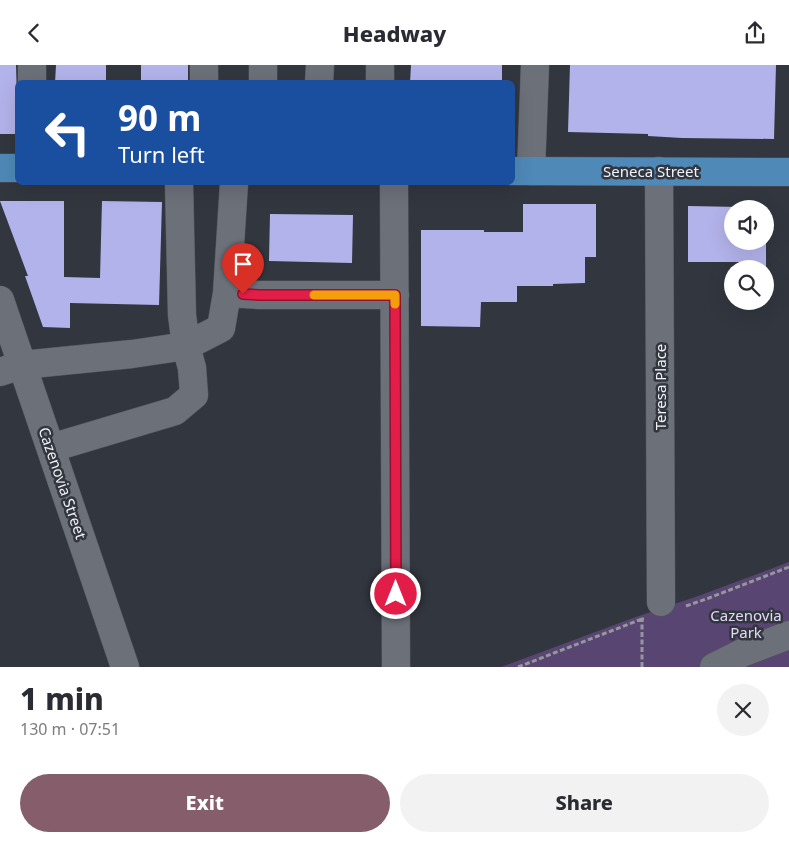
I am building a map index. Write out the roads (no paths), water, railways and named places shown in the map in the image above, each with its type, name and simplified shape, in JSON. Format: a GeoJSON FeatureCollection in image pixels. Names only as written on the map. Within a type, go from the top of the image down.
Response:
{"type":"FeatureCollection","features":[{"type":"Feature","properties":{"kind":"main road"},"geometry":{"type":"LineString","coordinates":[[0,167],[15,168]]}},
{"type":"Feature","properties":{"kind":"main road","name":"Seneca Street"},"geometry":{"type":"LineString","coordinates":[[522,171],[789,173]]}},
{"type":"Feature","properties":{"kind":"street"},"geometry":{"type":"LineString","coordinates":[[32,65],[32,80]]}},
{"type":"Feature","properties":{"kind":"street"},"geometry":{"type":"LineString","coordinates":[[204,65],[204,80]]}},
{"type":"Feature","properties":{"kind":"street"},"geometry":{"type":"LineString","coordinates":[[263,65],[263,80]]}},
{"type":"Feature","properties":{"kind":"street"},"geometry":{"type":"LineString","coordinates":[[319,80],[320,65]]}},
{"type":"Feature","properties":{"kind":"street"},"geometry":{"type":"LineString","coordinates":[[380,65],[380,80]]}},
{"type":"Feature","properties":{"kind":"street"},"geometry":{"type":"LineString","coordinates":[[522,171],[536,65]]}},
{"type":"Feature","properties":{"kind":"street","name":"Teresa Place"},"geometry":{"type":"LineString","coordinates":[[659,171],[659,611]]}},
{"type":"Feature","properties":{"kind":"street"},"geometry":{"type":"LineString","coordinates":[[51,448],[175,411],[194,395],[192,368],[186,346],[182,315],[179,185]]}},
{"type":"Feature","properties":{"kind":"street"},"geometry":{"type":"LineString","coordinates":[[11,368],[186,346],[221,328],[227,293],[234,185]]}},
{"type":"Feature","properties":{"kind":"street"},"geometry":{"type":"LineString","coordinates":[[394,185],[396,667]]}},
{"type":"Feature","properties":{"kind":"street"},"geometry":{"type":"LineString","coordinates":[[227,293],[259,295],[395,295]]}},
{"type":"Feature","properties":{"kind":"street","name":"Cazenovia Street"},"geometry":{"type":"LineString","coordinates":[[0,299],[11,368],[51,448],[117,665]]}},
{"type":"Feature","properties":{"kind":"street"},"geometry":{"type":"LineString","coordinates":[[714,667],[742,653],[789,635]]}},
{"type":"Feature","properties":{"kind":"park label","name":"Cazenovia Park"},"geometry":{"type":"Point","coordinates":[746,624]}}]}
